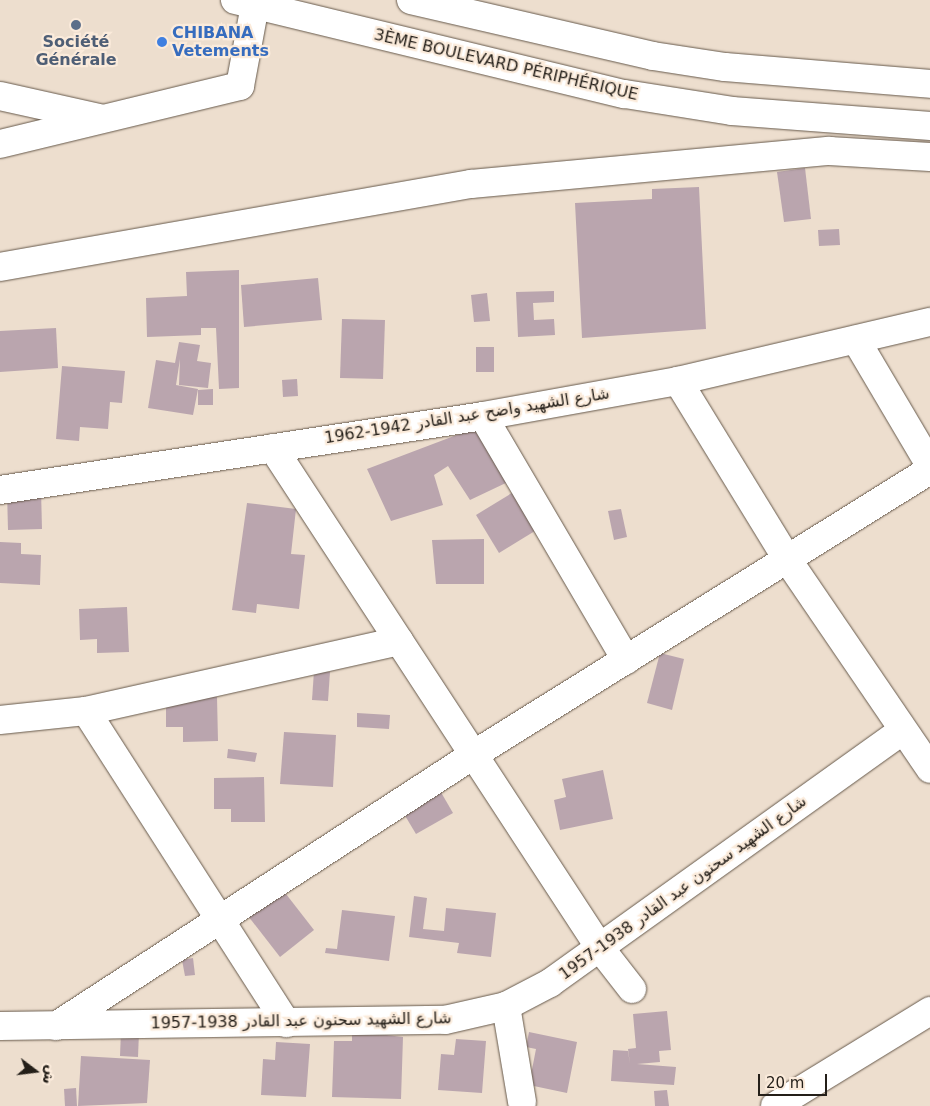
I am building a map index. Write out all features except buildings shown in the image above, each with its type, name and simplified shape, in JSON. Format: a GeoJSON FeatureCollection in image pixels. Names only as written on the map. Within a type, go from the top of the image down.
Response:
{"type":"FeatureCollection","features":[{"type":"Feature","properties":{"kind":"street"},"geometry":{"type":"LineString","coordinates":[[411,0],[653,56],[725,67],[930,84]]}},
{"type":"Feature","properties":{"kind":"street"},"geometry":{"type":"LineString","coordinates":[[0,144],[107,120],[240,86],[245,2]]}},
{"type":"Feature","properties":{"kind":"street","name":"3ÈME BOULEVARD PÉRIPHÉRIQUE"},"geometry":{"type":"LineString","coordinates":[[245,2],[625,94],[741,112],[930,126]]}},
{"type":"Feature","properties":{"kind":"street"},"geometry":{"type":"LineString","coordinates":[[0,96],[107,120]]}},
{"type":"Feature","properties":{"kind":"street"},"geometry":{"type":"LineString","coordinates":[[0,268],[471,184],[830,151],[930,157]]}},
{"type":"Feature","properties":{"kind":"street","name":"شارع الشهيد واضح عبد القادر 1942-1962"},"geometry":{"type":"LineString","coordinates":[[0,490],[483,416],[678,381],[930,322]]}},
{"type":"Feature","properties":{"kind":"street"},"geometry":{"type":"LineString","coordinates":[[856,340],[930,465]]}},
{"type":"Feature","properties":{"kind":"street"},"geometry":{"type":"LineString","coordinates":[[678,381],[787,559],[930,769]]}},
{"type":"Feature","properties":{"kind":"street"},"geometry":{"type":"LineString","coordinates":[[483,416],[626,660]]}},
{"type":"Feature","properties":{"kind":"street"},"geometry":{"type":"LineString","coordinates":[[273,448],[600,948],[632,989]]}},
{"type":"Feature","properties":{"kind":"street"},"geometry":{"type":"LineString","coordinates":[[56,1026],[473,754],[930,470]]}},
{"type":"Feature","properties":{"kind":"street"},"geometry":{"type":"LineString","coordinates":[[0,720],[86,711],[399,641]]}},
{"type":"Feature","properties":{"kind":"street"},"geometry":{"type":"LineString","coordinates":[[86,711],[286,1022]]}},
{"type":"Feature","properties":{"kind":"street","name":"شارع الشهيد سحنون عبد القادر 1938-1957"},"geometry":{"type":"LineString","coordinates":[[0,1026],[444,1020],[506,1006],[550,983],[903,730]]}},
{"type":"Feature","properties":{"kind":"street"},"geometry":{"type":"LineString","coordinates":[[506,1006],[522,1102]]}},
{"type":"Feature","properties":{"kind":"street"},"geometry":{"type":"LineString","coordinates":[[775,1106],[930,1011]]}},
{"type":"Feature","properties":{"kind":"place","name":"Société Générale"},"geometry":{"type":"Point","coordinates":[76,25]}},
{"type":"Feature","properties":{"kind":"place","name":"CHIBANA Vetements"},"geometry":{"type":"Point","coordinates":[162,42]}}]}
